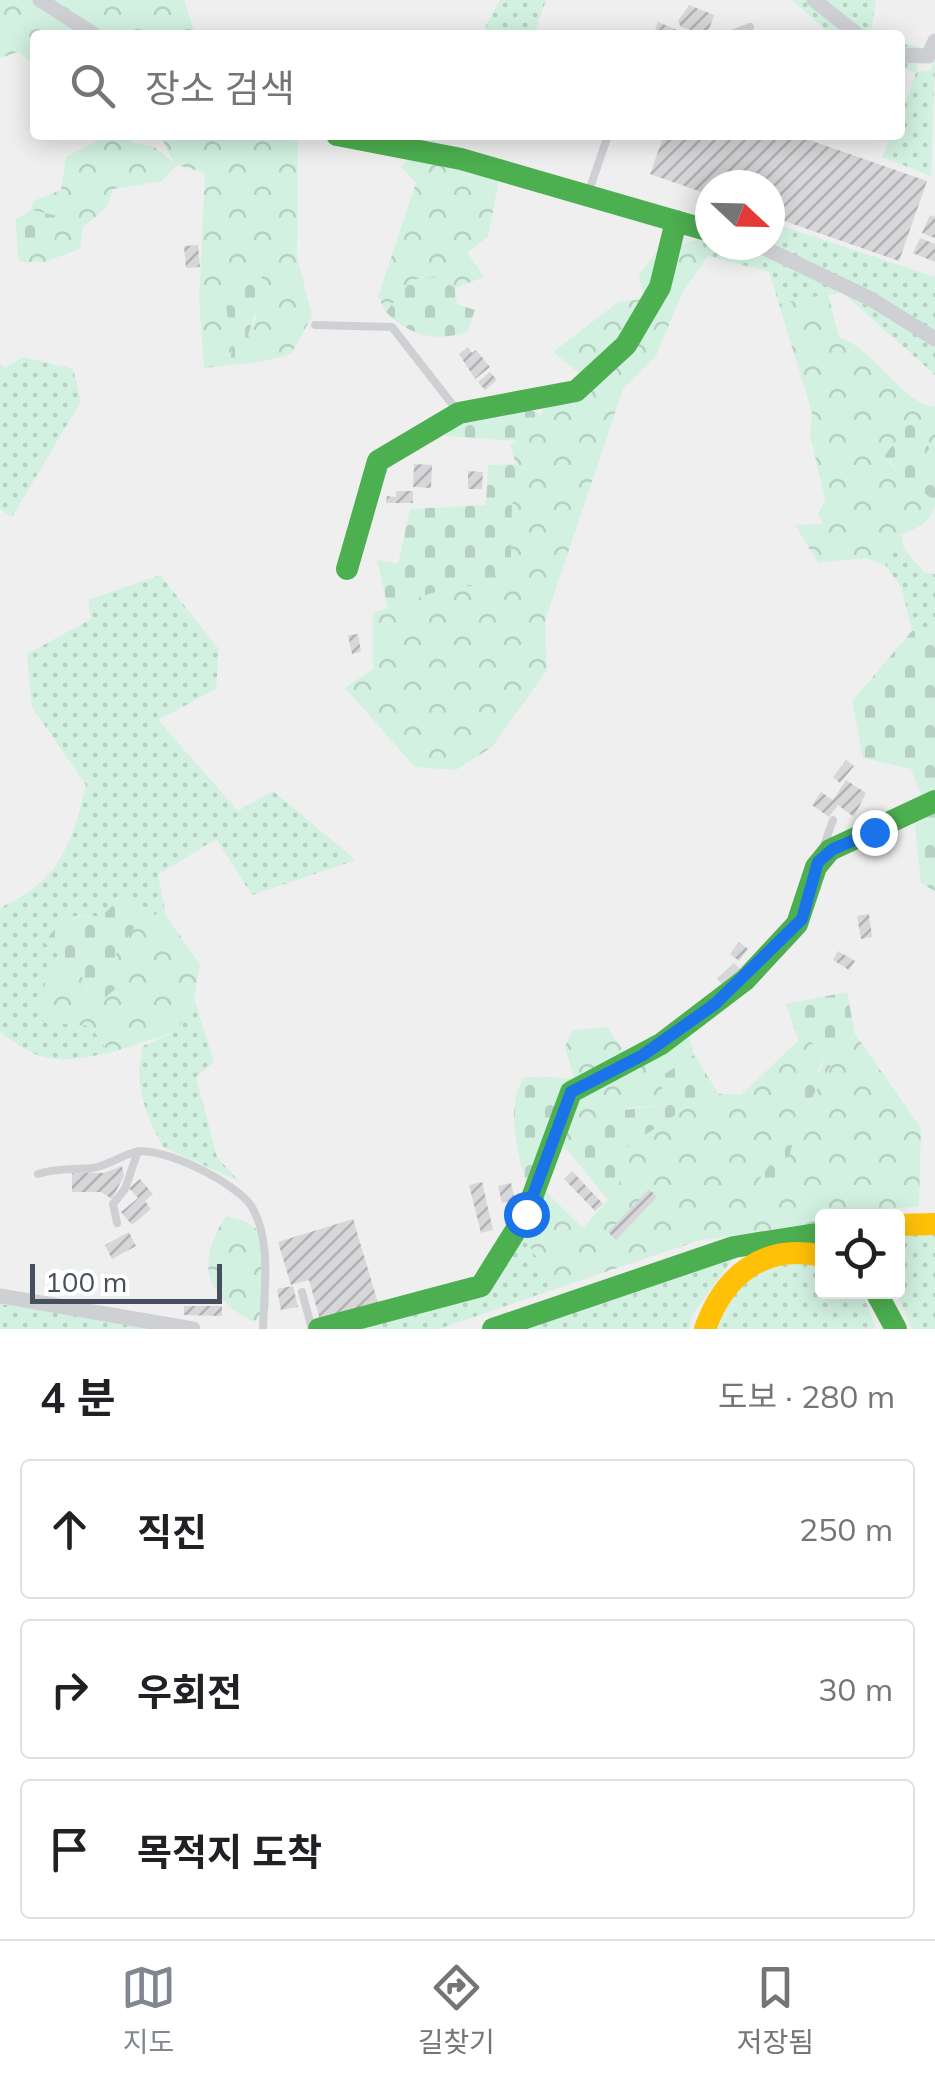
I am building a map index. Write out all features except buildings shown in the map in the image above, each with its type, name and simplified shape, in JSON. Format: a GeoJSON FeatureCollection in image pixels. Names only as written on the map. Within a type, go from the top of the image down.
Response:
{"type":"FeatureCollection","features":[{"type":"Feature","properties":{"kind":"main road"},"geometry":{"type":"LineString","coordinates":[[362,140],[462,159],[695,227]]}},
{"type":"Feature","properties":{"kind":"main road"},"geometry":{"type":"LineString","coordinates":[[347,569],[378,461],[459,412],[576,392],[626,345],[660,287],[676,221]]}},
{"type":"Feature","properties":{"kind":"main road"},"geometry":{"type":"LineString","coordinates":[[316,1329],[481,1286],[526,1214],[571,1092],[657,1045],[715,1004],[780,944],[802,919],[818,862],[833,849],[921,813],[935,801]]}},
{"type":"Feature","properties":{"kind":"main road"},"geometry":{"type":"LineString","coordinates":[[905,1226],[935,1224]]}},
{"type":"Feature","properties":{"kind":"main road"},"geometry":{"type":"LineString","coordinates":[[493,1329],[734,1247],[815,1234]]}},
{"type":"Feature","properties":{"kind":"main road"},"geometry":{"type":"LineString","coordinates":[[704,1329],[714,1299],[731,1277],[756,1260],[782,1253],[815,1255]]}},
{"type":"Feature","properties":{"kind":"main road"},"geometry":{"type":"LineString","coordinates":[[880,1299],[896,1329]]}},
{"type":"Feature","properties":{"kind":"street"},"geometry":{"type":"LineString","coordinates":[[40,0],[87,30]]}},
{"type":"Feature","properties":{"kind":"street"},"geometry":{"type":"LineString","coordinates":[[814,0],[852,30]]}},
{"type":"Feature","properties":{"kind":"street"},"geometry":{"type":"LineString","coordinates":[[905,55],[928,56],[935,41]]}},
{"type":"Feature","properties":{"kind":"street"},"geometry":{"type":"LineString","coordinates":[[785,258],[871,299],[935,340]]}},
{"type":"Feature","properties":{"kind":"street"},"geometry":{"type":"LineString","coordinates":[[0,1296],[193,1329]]}},
{"type":"Feature","properties":{"kind":"lane"},"geometry":{"type":"LineString","coordinates":[[742,30],[750,27]]}},
{"type":"Feature","properties":{"kind":"lane"},"geometry":{"type":"LineString","coordinates":[[587,196],[606,140]]}},
{"type":"Feature","properties":{"kind":"lane"},"geometry":{"type":"LineString","coordinates":[[316,325],[392,327],[459,412]]}},
{"type":"Feature","properties":{"kind":"lane"},"geometry":{"type":"LineString","coordinates":[[818,862],[833,820]]}},
{"type":"Feature","properties":{"kind":"lane"},"geometry":{"type":"LineString","coordinates":[[117,1223],[113,1204],[125,1189],[138,1151]]}},
{"type":"Feature","properties":{"kind":"lane"},"geometry":{"type":"LineString","coordinates":[[38,1174],[58,1167],[92,1168],[138,1151],[172,1157],[228,1184],[252,1206],[266,1256],[263,1329]]}},
{"type":"Feature","properties":{"kind":"lane"},"geometry":{"type":"LineString","coordinates":[[302,1292],[316,1329]]}},
{"type":"Feature","properties":{"kind":"green space"},"geometry":{"type":"Polygon","coordinates":[[[0,0],[184,0],[194,30],[30,30],[30,61],[18,52],[0,58],[0,0]]]}},
{"type":"Feature","properties":{"kind":"green space"},"geometry":{"type":"Polygon","coordinates":[[[500,0],[546,0],[536,30],[484,30],[500,0]]]}},
{"type":"Feature","properties":{"kind":"green space"},"geometry":{"type":"Polygon","coordinates":[[[792,0],[876,0],[871,30],[825,30],[792,0]]]}},
{"type":"Feature","properties":{"kind":"green space"},"geometry":{"type":"Polygon","coordinates":[[[905,44],[920,47],[916,72],[930,70],[935,59],[931,176],[882,157],[890,140],[905,140],[905,104],[916,73],[905,68],[905,44]]]}},
{"type":"Feature","properties":{"kind":"green space"},"geometry":{"type":"Polygon","coordinates":[[[98,140],[131,140],[153,146],[174,163],[162,140],[298,142],[297,256],[312,316],[291,354],[261,362],[248,335],[257,315],[224,292],[232,347],[230,365],[204,368],[199,299],[205,173],[177,165],[162,181],[113,189],[107,207],[83,227],[80,249],[44,262],[19,262],[17,246],[54,241],[58,216],[31,210],[33,201],[61,190],[66,157],[98,140]]]}},
{"type":"Feature","properties":{"kind":"green space"},"geometry":{"type":"Polygon","coordinates":[[[410,158],[499,179],[488,237],[467,252],[484,277],[455,288],[439,277],[412,280],[386,312],[378,297],[416,183],[401,167],[410,158]]]}},
{"type":"Feature","properties":{"kind":"green space"},"geometry":{"type":"Polygon","coordinates":[[[31,210],[58,216],[54,242],[17,246],[16,219],[31,210]]]}},
{"type":"Feature","properties":{"kind":"green space"},"geometry":{"type":"Polygon","coordinates":[[[785,227],[935,277],[935,332],[854,298],[935,344],[935,375],[842,292],[779,304],[769,272],[723,260],[785,260],[785,227]]]}},
{"type":"Feature","properties":{"kind":"green space"},"geometry":{"type":"Polygon","coordinates":[[[695,240],[695,260],[705,260],[683,291],[656,356],[623,389],[545,621],[547,670],[492,747],[456,770],[415,767],[345,688],[373,669],[373,613],[444,589],[483,585],[511,563],[512,504],[529,471],[516,464],[510,445],[538,431],[546,399],[590,382],[553,352],[618,302],[644,299],[639,275],[656,252],[695,240]]]}},
{"type":"Feature","properties":{"kind":"green space"},"geometry":{"type":"Polygon","coordinates":[[[258,268],[265,285],[248,335],[261,362],[230,365],[232,347],[224,292],[236,275],[258,268]]]}},
{"type":"Feature","properties":{"kind":"green space"},"geometry":{"type":"Polygon","coordinates":[[[439,276],[455,288],[457,304],[475,310],[467,332],[423,335],[404,327],[386,312],[411,280],[439,276]]]}},
{"type":"Feature","properties":{"kind":"green space"},"geometry":{"type":"Polygon","coordinates":[[[828,294],[839,337],[865,353],[911,397],[935,407],[935,473],[921,460],[883,458],[935,501],[928,519],[901,535],[904,549],[889,554],[885,565],[866,558],[818,563],[795,525],[823,524],[818,515],[825,499],[810,435],[812,413],[779,304],[828,294]]]}},
{"type":"Feature","properties":{"kind":"green space"},"geometry":{"type":"Polygon","coordinates":[[[23,357],[73,369],[81,401],[12,517],[0,509],[0,363],[5,368],[23,357]]]}},
{"type":"Feature","properties":{"kind":"green space"},"geometry":{"type":"Polygon","coordinates":[[[526,407],[542,416],[539,431],[518,441],[446,436],[445,428],[526,407]]]}},
{"type":"Feature","properties":{"kind":"green space"},"geometry":{"type":"Polygon","coordinates":[[[910,422],[925,433],[929,449],[921,460],[935,473],[935,501],[915,486],[898,483],[895,466],[883,458],[910,422]]]}},
{"type":"Feature","properties":{"kind":"green space"},"geometry":{"type":"Polygon","coordinates":[[[516,464],[529,471],[512,504],[511,563],[483,585],[444,589],[388,608],[377,560],[398,564],[410,509],[486,505],[488,465],[516,464]]]}},
{"type":"Feature","properties":{"kind":"green space"},"geometry":{"type":"Polygon","coordinates":[[[904,549],[924,572],[935,574],[935,632],[912,631],[902,589],[885,565],[889,554],[904,549]]]}},
{"type":"Feature","properties":{"kind":"green space"},"geometry":{"type":"Polygon","coordinates":[[[160,575],[219,649],[216,689],[158,720],[238,811],[273,791],[356,860],[252,895],[216,839],[158,875],[166,916],[121,897],[102,917],[75,916],[45,943],[69,963],[46,961],[109,1053],[51,1059],[28,1051],[0,1032],[0,908],[37,886],[60,859],[75,826],[86,785],[32,707],[27,654],[91,619],[88,600],[160,575]]]}},
{"type":"Feature","properties":{"kind":"green space"},"geometry":{"type":"Polygon","coordinates":[[[912,631],[935,632],[935,789],[923,800],[911,769],[863,758],[852,701],[912,631]]]}},
{"type":"Feature","properties":{"kind":"green space"},"geometry":{"type":"Polygon","coordinates":[[[935,812],[935,891],[921,883],[915,825],[935,812]]]}},
{"type":"Feature","properties":{"kind":"green space"},"geometry":{"type":"Polygon","coordinates":[[[121,897],[166,916],[200,964],[194,998],[176,1032],[109,1053],[91,1026],[43,1022],[35,1001],[49,978],[46,961],[69,963],[88,983],[83,994],[134,928],[121,897]]]}},
{"type":"Feature","properties":{"kind":"green space"},"geometry":{"type":"Polygon","coordinates":[[[121,897],[134,928],[116,954],[123,983],[103,999],[82,1003],[88,983],[45,943],[62,923],[102,916],[121,897]]]}},
{"type":"Feature","properties":{"kind":"green space"},"geometry":{"type":"Polygon","coordinates":[[[847,992],[855,1034],[829,1069],[806,1111],[789,1156],[782,1199],[757,1202],[755,1186],[780,1150],[805,1096],[778,1094],[780,1081],[820,1071],[825,1055],[805,1035],[798,1040],[786,1004],[847,992]]]}},
{"type":"Feature","properties":{"kind":"green space"},"geometry":{"type":"Polygon","coordinates":[[[194,998],[214,1062],[196,1077],[217,1157],[239,1181],[163,1147],[142,1098],[139,1073],[143,1046],[176,1032],[194,998]]]}},
{"type":"Feature","properties":{"kind":"green space"},"geometry":{"type":"Polygon","coordinates":[[[607,1027],[625,1053],[574,1078],[565,1046],[573,1030],[607,1027]]]}},
{"type":"Feature","properties":{"kind":"green space"},"geometry":{"type":"Polygon","coordinates":[[[688,1030],[694,1055],[658,1079],[672,1104],[628,1108],[593,1144],[568,1151],[559,1145],[575,1099],[688,1030]]]}},
{"type":"Feature","properties":{"kind":"green space"},"geometry":{"type":"Polygon","coordinates":[[[855,1034],[921,1128],[919,1206],[815,1209],[815,1223],[697,1241],[558,1288],[520,1233],[543,1189],[583,1228],[608,1200],[629,1167],[621,1151],[709,1093],[741,1095],[804,1035],[825,1055],[780,1150],[755,1186],[782,1199],[789,1156],[806,1111],[855,1034]]]}},
{"type":"Feature","properties":{"kind":"green space"},"geometry":{"type":"Polygon","coordinates":[[[694,1055],[719,1094],[709,1093],[622,1150],[629,1167],[608,1200],[568,1151],[593,1144],[600,1113],[672,1104],[657,1079],[694,1055]]]}},
{"type":"Feature","properties":{"kind":"green space"},"geometry":{"type":"Polygon","coordinates":[[[524,1077],[574,1078],[529,1193],[514,1119],[524,1077]]]}},
{"type":"Feature","properties":{"kind":"green space"},"geometry":{"type":"Polygon","coordinates":[[[226,1216],[245,1221],[266,1236],[269,1308],[254,1322],[225,1302],[210,1277],[210,1249],[226,1216]]]}},
{"type":"Feature","properties":{"kind":"green space"},"geometry":{"type":"Polygon","coordinates":[[[935,1232],[935,1329],[912,1329],[899,1299],[905,1299],[905,1234],[935,1232]]]}},
{"type":"Feature","properties":{"kind":"green space"},"geometry":{"type":"Polygon","coordinates":[[[520,1233],[558,1288],[439,1329],[333,1329],[479,1293],[520,1233]]]}},
{"type":"Feature","properties":{"kind":"green space"},"geometry":{"type":"Polygon","coordinates":[[[733,1259],[691,1317],[690,1329],[514,1329],[733,1259]]]}},
{"type":"Feature","properties":{"kind":"green space"},"geometry":{"type":"Polygon","coordinates":[[[809,1261],[815,1264],[815,1299],[865,1299],[876,1329],[717,1329],[721,1305],[758,1267],[809,1261]]]}},
{"type":"Feature","properties":{"kind":"green space"},"geometry":{"type":"Polygon","coordinates":[[[0,1304],[171,1329],[0,1329],[0,1304]]]}},
{"type":"Feature","properties":{"kind":"traffic: fast"},"geometry":{"type":"LineString","coordinates":[[363,140],[461,159],[695,227]]}},
{"type":"Feature","properties":{"kind":"traffic: fast"},"geometry":{"type":"LineString","coordinates":[[347,569],[378,461],[459,413],[576,391],[626,345],[660,287],[676,221]]}},
{"type":"Feature","properties":{"kind":"traffic: fast"},"geometry":{"type":"LineString","coordinates":[[319,1329],[481,1286],[526,1214],[571,1092],[661,1044],[745,980],[797,924],[816,867],[830,850],[935,801]]}},
{"type":"Feature","properties":{"kind":"traffic: fast"},"geometry":{"type":"LineString","coordinates":[[493,1329],[734,1247],[815,1234]]}},
{"type":"Feature","properties":{"kind":"traffic: fast"},"geometry":{"type":"LineString","coordinates":[[880,1299],[896,1329]]}},
{"type":"Feature","properties":{"kind":"traffic: slow"},"geometry":{"type":"LineString","coordinates":[[905,1225],[935,1224]]}},
{"type":"Feature","properties":{"kind":"traffic: slow"},"geometry":{"type":"LineString","coordinates":[[705,1329],[723,1293],[749,1267],[782,1254],[815,1255]]}},
{"type":"Feature","properties":{"kind":"route"},"geometry":{"type":"LineString","coordinates":[[526,1214],[571,1092],[643,1055],[715,1004],[802,919],[818,862],[833,849],[874,832]]}}]}
